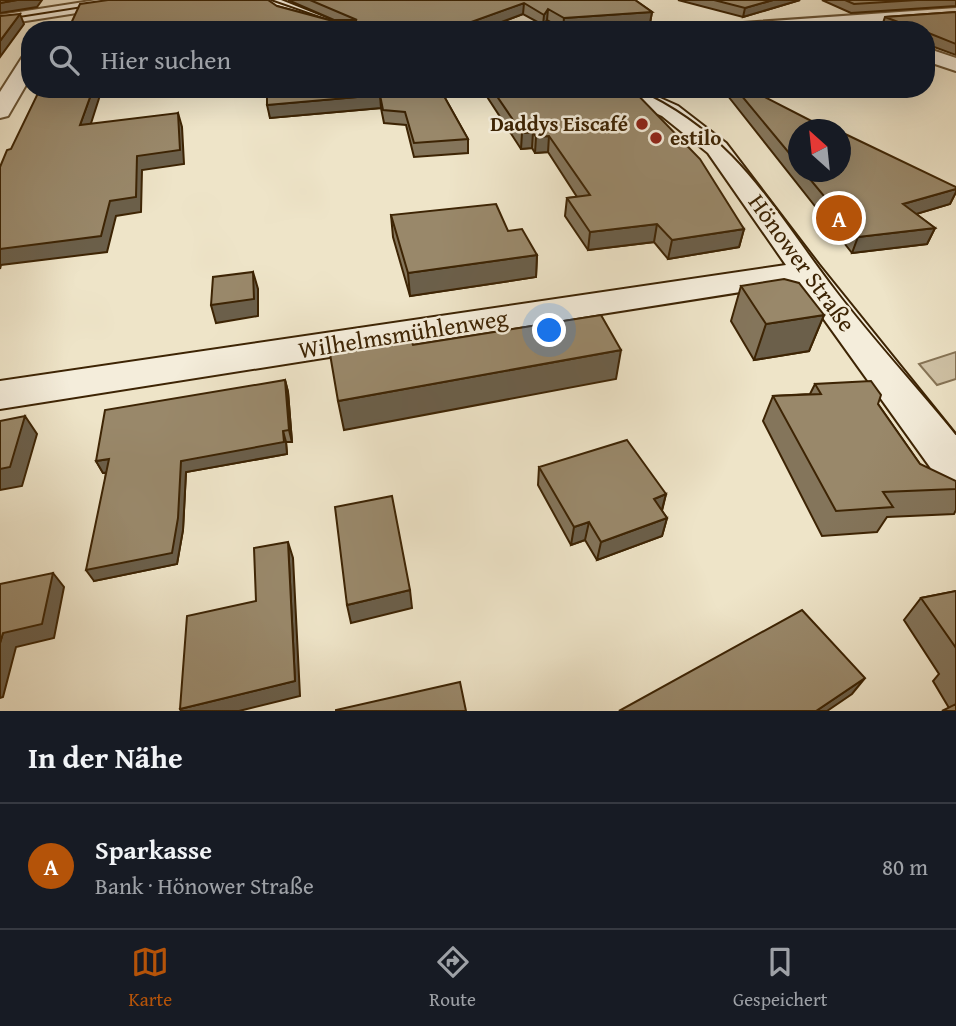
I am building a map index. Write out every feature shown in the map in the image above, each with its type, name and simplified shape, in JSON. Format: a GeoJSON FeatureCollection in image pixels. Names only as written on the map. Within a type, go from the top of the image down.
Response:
{"type":"FeatureCollection","features":[{"type":"Feature","properties":{"kind":"street"},"geometry":{"type":"LineString","coordinates":[[0,20],[128,0]]}},
{"type":"Feature","properties":{"kind":"street"},"geometry":{"type":"LineString","coordinates":[[275,4],[315,2]]}},
{"type":"Feature","properties":{"kind":"street"},"geometry":{"type":"LineString","coordinates":[[275,4],[322,21]]}},
{"type":"Feature","properties":{"kind":"street"},"geometry":{"type":"LineString","coordinates":[[785,9],[831,21]]}},
{"type":"Feature","properties":{"kind":"street"},"geometry":{"type":"LineString","coordinates":[[51,21],[56,11]]}},
{"type":"Feature","properties":{"kind":"street"},"geometry":{"type":"LineString","coordinates":[[817,21],[956,13]]}},
{"type":"Feature","properties":{"kind":"street"},"geometry":{"type":"LineString","coordinates":[[935,57],[956,65]]}},
{"type":"Feature","properties":{"kind":"street"},"geometry":{"type":"LineString","coordinates":[[0,111],[21,75]]}},
{"type":"Feature","properties":{"kind":"street","name":"Hönower Straße"},"geometry":{"type":"LineString","coordinates":[[642,98],[661,106],[704,134],[735,170],[807,272],[956,468]]}},
{"type":"Feature","properties":{"kind":"street","name":"Wilhelmsmühlenweg"},"geometry":{"type":"LineString","coordinates":[[0,395],[807,272]]}},
{"type":"Feature","properties":{"kind":"shaded area"},"geometry":{"type":"Polygon","coordinates":[[[491,0],[607,20],[463,21],[432,4],[491,0]]]}},
{"type":"Feature","properties":{"kind":"shaded area"},"geometry":{"type":"Polygon","coordinates":[[[956,352],[956,379],[937,385],[919,364],[956,352]]]}},
{"type":"Feature","properties":{"kind":"building"},"geometry":{"type":"Polygon","coordinates":[[[108,0],[268,0],[277,6],[329,20],[357,20],[310,0],[635,0],[652,12],[564,18],[548,9],[544,15],[524,3],[474,21],[72,21],[80,4],[108,0]]]}},
{"type":"Feature","properties":{"kind":"building"},"geometry":{"type":"Polygon","coordinates":[[[714,0],[773,0],[745,8],[714,0]]]}},
{"type":"Feature","properties":{"kind":"building"},"geometry":{"type":"Polygon","coordinates":[[[845,0],[917,0],[854,4],[845,0]]]}},
{"type":"Feature","properties":{"kind":"building"},"geometry":{"type":"Polygon","coordinates":[[[956,12],[956,44],[935,36],[935,21],[895,21],[885,17],[956,12]]]}},
{"type":"Feature","properties":{"kind":"building"},"geometry":{"type":"Polygon","coordinates":[[[20,14],[0,41],[0,16],[20,14]]]}},
{"type":"Feature","properties":{"kind":"building"},"geometry":{"type":"Polygon","coordinates":[[[36,98],[90,98],[80,125],[178,113],[180,150],[137,156],[136,197],[110,201],[101,236],[0,249],[0,167],[7,150],[11,149],[36,98]]]}},
{"type":"Feature","properties":{"kind":"building"},"geometry":{"type":"Polygon","coordinates":[[[267,98],[346,98],[267,105],[267,98]]]}},
{"type":"Feature","properties":{"kind":"building"},"geometry":{"type":"Polygon","coordinates":[[[381,98],[445,98],[468,139],[414,143],[405,112],[383,110],[381,98]]]}},
{"type":"Feature","properties":{"kind":"building"},"geometry":{"type":"Polygon","coordinates":[[[498,98],[641,98],[700,159],[744,229],[672,240],[657,224],[590,232],[567,198],[590,195],[549,136],[536,137],[533,132],[522,133],[498,98]]]}},
{"type":"Feature","properties":{"kind":"building"},"geometry":{"type":"Polygon","coordinates":[[[743,98],[767,98],[808,119],[788,119],[788,152],[743,98]]]}},
{"type":"Feature","properties":{"kind":"building"},"geometry":{"type":"Polygon","coordinates":[[[851,137],[956,187],[903,204],[935,228],[858,237],[812,182],[851,182],[851,137]]]}},
{"type":"Feature","properties":{"kind":"building"},"geometry":{"type":"Polygon","coordinates":[[[496,204],[508,231],[522,229],[537,255],[408,273],[391,215],[496,204]]]}},
{"type":"Feature","properties":{"kind":"building"},"geometry":{"type":"Polygon","coordinates":[[[253,272],[254,299],[211,305],[213,277],[253,272]]]}},
{"type":"Feature","properties":{"kind":"building"},"geometry":{"type":"Polygon","coordinates":[[[784,279],[799,283],[824,315],[766,324],[741,286],[784,279]]]}},
{"type":"Feature","properties":{"kind":"building"},"geometry":{"type":"Polygon","coordinates":[[[601,315],[621,350],[338,401],[330,354],[411,340],[413,345],[601,315]]]}},
{"type":"Feature","properties":{"kind":"building"},"geometry":{"type":"Polygon","coordinates":[[[285,380],[289,430],[283,431],[284,442],[181,461],[178,518],[172,553],[86,570],[109,459],[96,461],[105,410],[285,380]]]}},
{"type":"Feature","properties":{"kind":"building"},"geometry":{"type":"Polygon","coordinates":[[[871,381],[881,395],[878,404],[920,464],[956,481],[956,489],[883,492],[893,507],[836,511],[773,396],[821,394],[815,384],[871,381]]]}},
{"type":"Feature","properties":{"kind":"building"},"geometry":{"type":"Polygon","coordinates":[[[25,416],[10,467],[0,469],[0,421],[25,416]]]}},
{"type":"Feature","properties":{"kind":"building"},"geometry":{"type":"Polygon","coordinates":[[[627,440],[666,494],[654,499],[667,518],[601,542],[589,522],[574,527],[539,467],[627,440]]]}},
{"type":"Feature","properties":{"kind":"building"},"geometry":{"type":"Polygon","coordinates":[[[392,496],[410,590],[347,605],[335,507],[392,496]]]}},
{"type":"Feature","properties":{"kind":"building"},"geometry":{"type":"Polygon","coordinates":[[[288,542],[295,681],[180,709],[187,616],[256,601],[254,548],[288,542]]]}},
{"type":"Feature","properties":{"kind":"building"},"geometry":{"type":"Polygon","coordinates":[[[53,573],[42,624],[3,633],[0,643],[0,584],[53,573]]]}},
{"type":"Feature","properties":{"kind":"building"},"geometry":{"type":"Polygon","coordinates":[[[956,591],[956,648],[921,598],[956,591]]]}},
{"type":"Feature","properties":{"kind":"building"},"geometry":{"type":"Polygon","coordinates":[[[802,610],[865,678],[816,711],[619,711],[802,610]]]}},
{"type":"Feature","properties":{"kind":"building"},"geometry":{"type":"Polygon","coordinates":[[[460,682],[466,711],[336,711],[336,710],[460,682]]]}},
{"type":"Feature","properties":{"kind":"building"},"geometry":{"type":"Polygon","coordinates":[[[956,704],[956,711],[942,711],[956,704]]]}},
{"type":"Feature","properties":{"kind":"tram line"},"geometry":{"type":"LineString","coordinates":[[0,20],[127,0]]}},
{"type":"Feature","properties":{"kind":"tram line"},"geometry":{"type":"LineString","coordinates":[[271,0],[331,21]]}},
{"type":"Feature","properties":{"kind":"tram line"},"geometry":{"type":"LineString","coordinates":[[654,98],[701,128],[750,176],[850,309],[956,434]]}},
{"type":"Feature","properties":{"kind":"place","name":"Daddys Eiscafé"},"geometry":{"type":"Point","coordinates":[642,124]}},
{"type":"Feature","properties":{"kind":"place","name":"estilo"},"geometry":{"type":"Point","coordinates":[656,138]}},
{"type":"Feature","properties":{"kind":"place","name":"Sparkasse"},"geometry":{"type":"Point","coordinates":[839,218]}}]}
